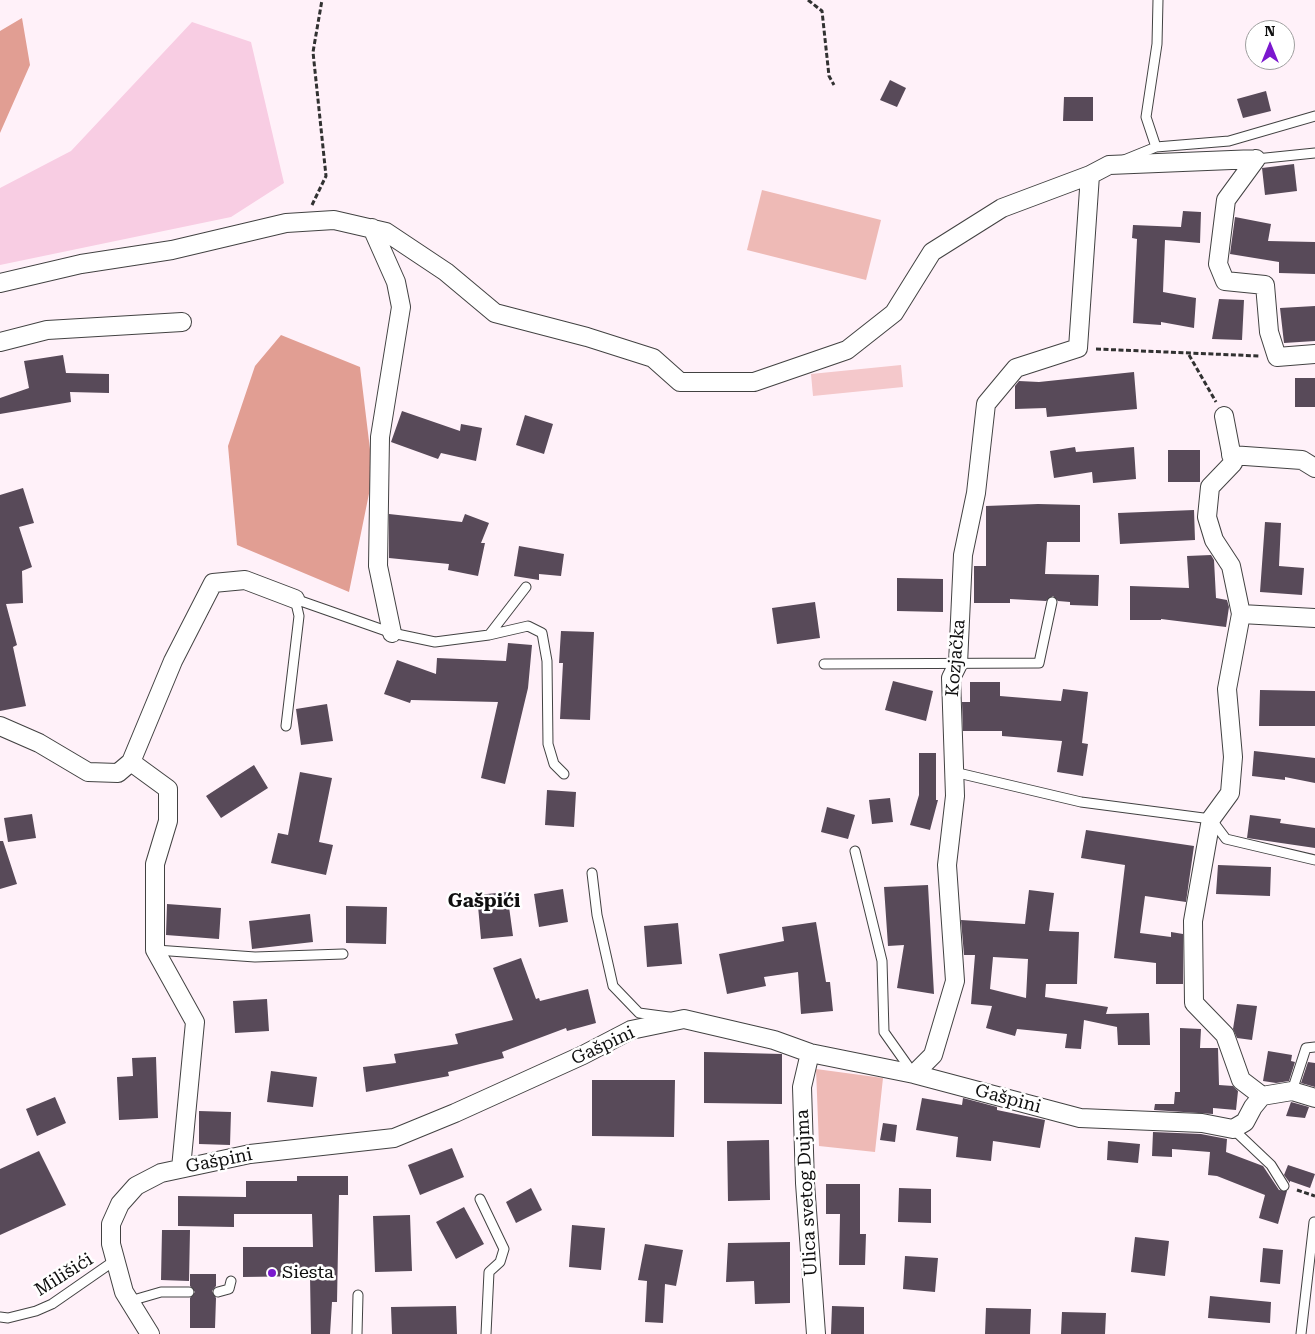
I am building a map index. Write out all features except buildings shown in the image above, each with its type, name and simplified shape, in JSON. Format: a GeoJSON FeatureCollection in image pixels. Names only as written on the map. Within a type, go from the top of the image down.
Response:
{"type":"FeatureCollection","features":[{"type":"Feature","properties":{"kind":"street"},"geometry":{"type":"LineString","coordinates":[[0,282],[81,264],[172,250],[286,223],[334,220],[386,232],[446,272],[495,314],[587,337],[653,358],[680,382],[754,382],[847,350],[894,314],[932,252],[1002,208],[1090,175],[1109,165],[1256,159]]}},
{"type":"Feature","properties":{"kind":"street"},"geometry":{"type":"LineString","coordinates":[[1256,159],[1226,200],[1218,264],[1225,281],[1265,285],[1269,332],[1277,356],[1315,354]]}},
{"type":"Feature","properties":{"kind":"street"},"geometry":{"type":"LineString","coordinates":[[1078,348],[1090,175]]}},
{"type":"Feature","properties":{"kind":"street"},"geometry":{"type":"LineString","coordinates":[[372,228],[396,282],[401,307],[380,437],[378,566],[392,633]]}},
{"type":"Feature","properties":{"kind":"street"},"geometry":{"type":"LineString","coordinates":[[0,342],[47,330],[182,322]]}},
{"type":"Feature","properties":{"kind":"street","name":"Kozjačka"},"geometry":{"type":"LineString","coordinates":[[914,1074],[933,1055],[955,981],[947,865],[955,796],[951,678],[958,664],[963,555],[976,493],[986,404],[1016,368],[1078,348]]}},
{"type":"Feature","properties":{"kind":"street"},"geometry":{"type":"LineString","coordinates":[[1224,416],[1233,463],[1210,487],[1207,517],[1214,540],[1231,566],[1242,614],[1227,688],[1233,757],[1230,793],[1211,819],[1193,921],[1194,1003],[1225,1035],[1241,1080],[1262,1096]]}},
{"type":"Feature","properties":{"kind":"street"},"geometry":{"type":"LineString","coordinates":[[1231,455],[1302,460],[1315,468]]}},
{"type":"Feature","properties":{"kind":"street"},"geometry":{"type":"LineString","coordinates":[[0,726],[39,743],[88,772],[118,773],[132,762],[173,661],[213,583],[245,580],[295,599]]}},
{"type":"Feature","properties":{"kind":"street"},"geometry":{"type":"LineString","coordinates":[[1242,614],[1315,618]]}},
{"type":"Feature","properties":{"kind":"street"},"geometry":{"type":"LineString","coordinates":[[132,762],[168,789],[168,821],[155,864],[155,950],[195,1022],[181,1168]]}},
{"type":"Feature","properties":{"kind":"street","name":"Gašpini"},"geometry":{"type":"LineString","coordinates":[[150,1334],[124,1292],[114,1261],[111,1244],[111,1224],[120,1204],[136,1186],[161,1173],[250,1154],[394,1138],[456,1113],[566,1063],[631,1030],[684,1019],[774,1040],[810,1053],[914,1074],[1080,1118],[1202,1123],[1233,1128]]}},
{"type":"Feature","properties":{"kind":"street","name":"Ulica svetog Dujma"},"geometry":{"type":"LineString","coordinates":[[810,1053],[802,1087],[816,1334]]}},
{"type":"Feature","properties":{"kind":"street"},"geometry":{"type":"LineString","coordinates":[[1233,1128],[1246,1122],[1253,1107],[1262,1096],[1292,1091],[1315,1098]]}},
{"type":"Feature","properties":{"kind":"lane"},"geometry":{"type":"LineString","coordinates":[[1156,147],[1146,117],[1157,44],[1158,0]]}},
{"type":"Feature","properties":{"kind":"lane"},"geometry":{"type":"LineString","coordinates":[[1109,165],[1156,147],[1229,141],[1315,116]]}},
{"type":"Feature","properties":{"kind":"lane"},"geometry":{"type":"LineString","coordinates":[[1256,159],[1315,153]]}},
{"type":"Feature","properties":{"kind":"lane"},"geometry":{"type":"LineString","coordinates":[[489,635],[526,587]]}},
{"type":"Feature","properties":{"kind":"lane"},"geometry":{"type":"LineString","coordinates":[[295,599],[392,633],[435,642],[489,635],[528,626],[542,633],[547,661],[548,744],[554,764],[564,774]]}},
{"type":"Feature","properties":{"kind":"lane"},"geometry":{"type":"LineString","coordinates":[[286,726],[299,616],[295,599]]}},
{"type":"Feature","properties":{"kind":"lane"},"geometry":{"type":"LineString","coordinates":[[824,664],[1039,663],[1052,602]]}},
{"type":"Feature","properties":{"kind":"lane"},"geometry":{"type":"LineString","coordinates":[[954,772],[1081,802],[1211,819],[1226,839],[1315,860]]}},
{"type":"Feature","properties":{"kind":"lane"},"geometry":{"type":"LineString","coordinates":[[855,850],[882,961],[884,1032],[914,1074]]}},
{"type":"Feature","properties":{"kind":"lane"},"geometry":{"type":"LineString","coordinates":[[592,873],[597,916],[613,986],[639,1013],[684,1019]]}},
{"type":"Feature","properties":{"kind":"lane"},"geometry":{"type":"LineString","coordinates":[[155,950],[255,957],[343,954]]}},
{"type":"Feature","properties":{"kind":"lane"},"geometry":{"type":"LineString","coordinates":[[1292,1091],[1306,1048],[1315,1047]]}},
{"type":"Feature","properties":{"kind":"lane"},"geometry":{"type":"LineString","coordinates":[[1233,1128],[1271,1164],[1284,1186]]}},
{"type":"Feature","properties":{"kind":"lane"},"geometry":{"type":"LineString","coordinates":[[480,1199],[504,1249],[500,1262],[489,1272],[486,1334]]}},
{"type":"Feature","properties":{"kind":"lane"},"geometry":{"type":"LineString","coordinates":[[1301,1334],[1314,1222]]}},
{"type":"Feature","properties":{"kind":"lane","name":"Milišići"},"geometry":{"type":"LineString","coordinates":[[0,1318],[8,1318],[36,1311],[52,1304],[114,1261]]}},
{"type":"Feature","properties":{"kind":"lane"},"geometry":{"type":"LineString","coordinates":[[218,1292],[229,1289],[231,1281]]}},
{"type":"Feature","properties":{"kind":"lane"},"geometry":{"type":"LineString","coordinates":[[130,1301],[161,1292],[189,1292]]}},
{"type":"Feature","properties":{"kind":"lane"},"geometry":{"type":"LineString","coordinates":[[357,1334],[358,1295]]}},
{"type":"Feature","properties":{"kind":"path"},"geometry":{"type":"LineString","coordinates":[[304,222],[326,176],[313,52],[322,0]]}},
{"type":"Feature","properties":{"kind":"path"},"geometry":{"type":"LineString","coordinates":[[808,0],[822,11],[829,76],[834,85]]}},
{"type":"Feature","properties":{"kind":"path"},"geometry":{"type":"LineString","coordinates":[[1078,348],[1189,355],[1277,356]]}},
{"type":"Feature","properties":{"kind":"path"},"geometry":{"type":"LineString","coordinates":[[1189,355],[1224,416]]}},
{"type":"Feature","properties":{"kind":"path"},"geometry":{"type":"LineString","coordinates":[[1284,1186],[1315,1196]]}},
{"type":"Feature","properties":{"kind":"shaded area"},"geometry":{"type":"Polygon","coordinates":[[[22,18],[30,65],[0,133],[0,31],[22,18]]]}},
{"type":"Feature","properties":{"kind":"shaded area"},"geometry":{"type":"Polygon","coordinates":[[[192,22],[251,42],[284,183],[231,217],[0,265],[0,188],[71,151],[192,22]]]}},
{"type":"Feature","properties":{"kind":"shaded area"},"geometry":{"type":"Polygon","coordinates":[[[762,190],[881,220],[866,280],[747,250],[762,190]]]}},
{"type":"Feature","properties":{"kind":"shaded area"},"geometry":{"type":"Polygon","coordinates":[[[281,335],[360,367],[373,474],[349,592],[237,545],[228,446],[255,366],[281,335]]]}},
{"type":"Feature","properties":{"kind":"shaded area"},"geometry":{"type":"Polygon","coordinates":[[[901,365],[903,387],[813,396],[811,374],[901,365]]]}},
{"type":"Feature","properties":{"kind":"shaded area"},"geometry":{"type":"Polygon","coordinates":[[[816,1069],[883,1078],[875,1152],[819,1146],[816,1069]]]}},
{"type":"Feature","properties":{"kind":"place","name":"Siesta"},"geometry":{"type":"Point","coordinates":[272,1273]}},
{"type":"Feature","properties":{"kind":"district","name":"Gašpići"},"geometry":{"type":"Point","coordinates":[484,901]}}]}
